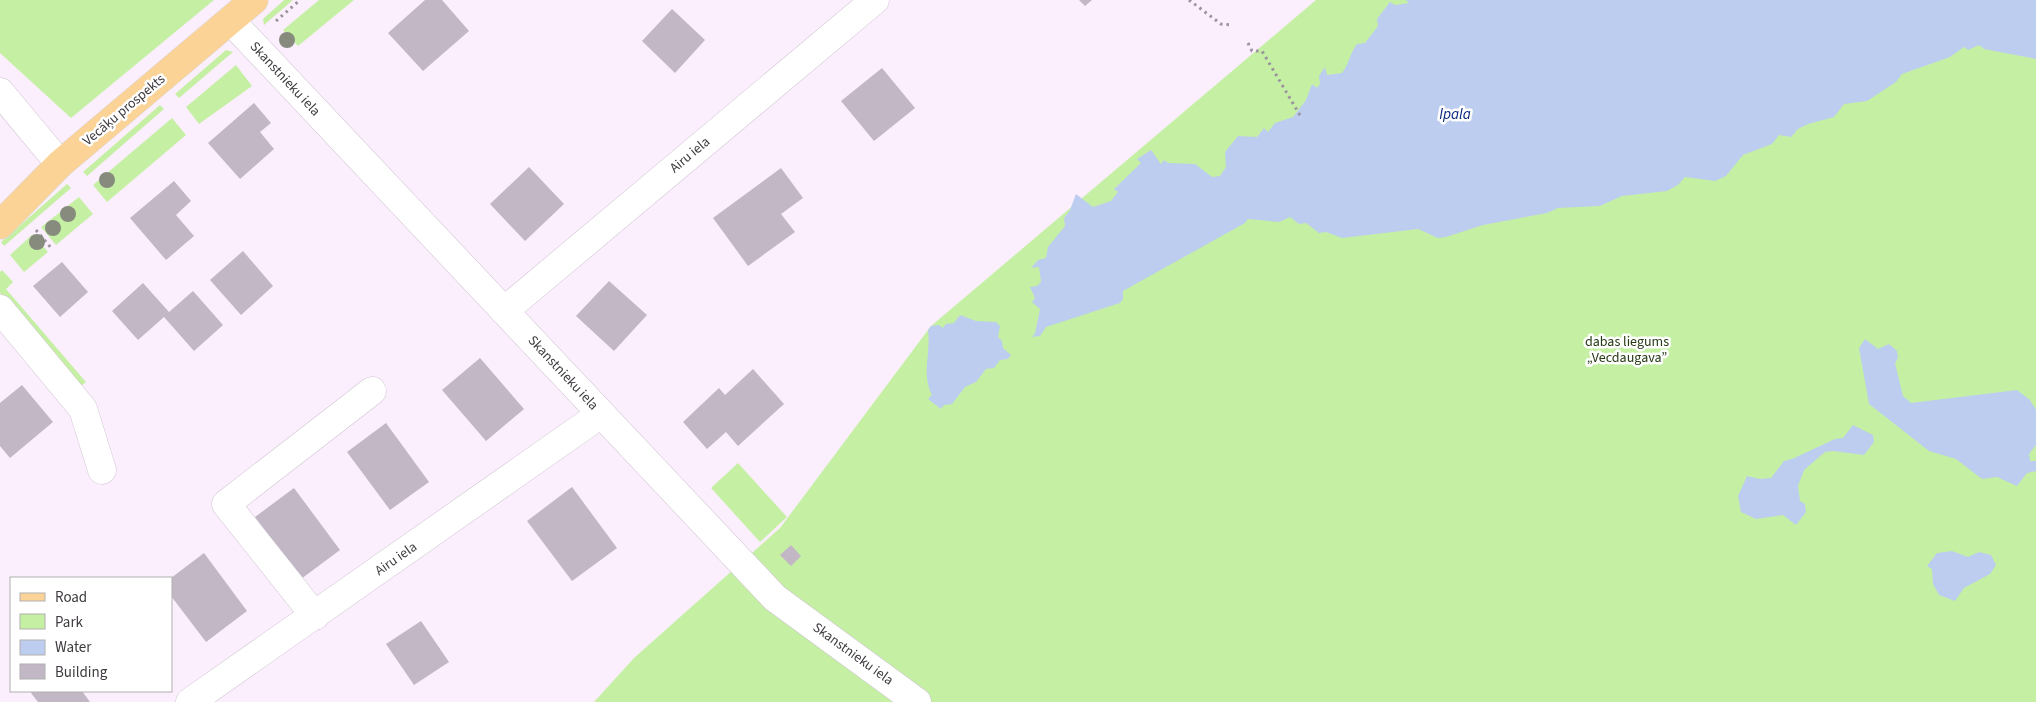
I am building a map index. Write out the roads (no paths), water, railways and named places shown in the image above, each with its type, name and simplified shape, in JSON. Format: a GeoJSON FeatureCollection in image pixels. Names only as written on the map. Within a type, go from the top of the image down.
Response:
{"type":"FeatureCollection","features":[{"type":"Feature","properties":{"kind":"main road","name":"Vecāķu prospekts"},"geometry":{"type":"LineString","coordinates":[[0,225],[60,164],[254,0]]}},
{"type":"Feature","properties":{"kind":"street","name":"Airu iela"},"geometry":{"type":"LineString","coordinates":[[504,311],[875,0]]}},
{"type":"Feature","properties":{"kind":"street","name":"Skanstnieku iela"},"geometry":{"type":"LineString","coordinates":[[230,20],[775,598],[917,702]]}},
{"type":"Feature","properties":{"kind":"street"},"geometry":{"type":"LineString","coordinates":[[0,92],[60,164]]}},
{"type":"Feature","properties":{"kind":"street"},"geometry":{"type":"LineString","coordinates":[[0,309],[83,409],[102,470]]}},
{"type":"Feature","properties":{"kind":"street"},"geometry":{"type":"LineString","coordinates":[[315,616],[226,504],[372,391]]}},
{"type":"Feature","properties":{"kind":"street","name":"Airu iela"},"geometry":{"type":"LineString","coordinates":[[190,702],[601,414]]}},
{"type":"Feature","properties":{"kind":"water","name":"Ipala"},"geometry":{"type":"Polygon","coordinates":[[[1406,0],[2036,0],[2036,59],[1984,49],[1979,45],[1968,50],[1964,47],[1950,57],[1902,74],[1896,82],[1867,101],[1844,104],[1834,117],[1808,124],[1798,129],[1791,137],[1779,135],[1772,144],[1743,155],[1726,176],[1715,181],[1685,177],[1678,185],[1667,191],[1622,196],[1600,206],[1558,208],[1547,213],[1483,225],[1438,238],[1418,229],[1342,238],[1326,232],[1319,233],[1306,223],[1299,224],[1290,217],[1279,222],[1248,219],[1245,223],[1123,291],[1123,299],[1120,303],[1046,327],[1040,336],[1032,337],[1035,333],[1040,309],[1032,302],[1035,298],[1030,287],[1037,286],[1041,282],[1039,267],[1031,268],[1038,260],[1046,258],[1048,247],[1065,226],[1064,218],[1070,210],[1076,194],[1093,207],[1111,201],[1118,192],[1114,189],[1141,163],[1137,159],[1151,150],[1161,164],[1164,160],[1168,163],[1195,164],[1212,177],[1220,176],[1226,167],[1225,152],[1238,136],[1257,137],[1264,128],[1268,132],[1275,123],[1293,117],[1306,100],[1312,84],[1317,88],[1320,84],[1319,76],[1325,67],[1327,75],[1342,73],[1357,44],[1365,43],[1378,26],[1377,19],[1390,2],[1395,5],[1409,3],[1406,0]]]}},
{"type":"Feature","properties":{"kind":"water"},"geometry":{"type":"Polygon","coordinates":[[[960,315],[976,321],[996,322],[1000,326],[998,337],[1002,341],[1003,348],[1011,355],[1008,359],[1000,360],[994,368],[986,369],[976,382],[965,387],[952,404],[944,405],[941,409],[928,399],[932,395],[927,379],[928,330],[931,326],[939,325],[943,328],[946,324],[954,323],[960,315]]]}},
{"type":"Feature","properties":{"kind":"water"},"geometry":{"type":"Polygon","coordinates":[[[1865,339],[1878,349],[1889,344],[1897,351],[1898,358],[1895,363],[1903,396],[1911,403],[2017,390],[2030,400],[2036,410],[2036,445],[2029,454],[2030,461],[2036,461],[2036,471],[2027,473],[2017,486],[1997,477],[1982,479],[1956,459],[1929,451],[1869,404],[1859,348],[1865,339]]]}},
{"type":"Feature","properties":{"kind":"water"},"geometry":{"type":"Polygon","coordinates":[[[1853,425],[1873,435],[1874,442],[1864,455],[1833,451],[1825,452],[1804,470],[1798,486],[1800,501],[1805,504],[1806,512],[1796,525],[1783,515],[1756,519],[1741,512],[1738,496],[1747,476],[1760,479],[1771,478],[1784,461],[1835,439],[1843,438],[1853,425]]]}},
{"type":"Feature","properties":{"kind":"water"},"geometry":{"type":"Polygon","coordinates":[[[1952,551],[1968,557],[1979,552],[1991,555],[1996,565],[1990,574],[1964,588],[1955,601],[1939,595],[1933,584],[1932,569],[1927,566],[1937,553],[1952,551]]]}},
{"type":"Feature","properties":{"kind":"park label","name":"dabas liegums „Vecdaugava”"},"geometry":{"type":"Point","coordinates":[1627,350]}}]}
